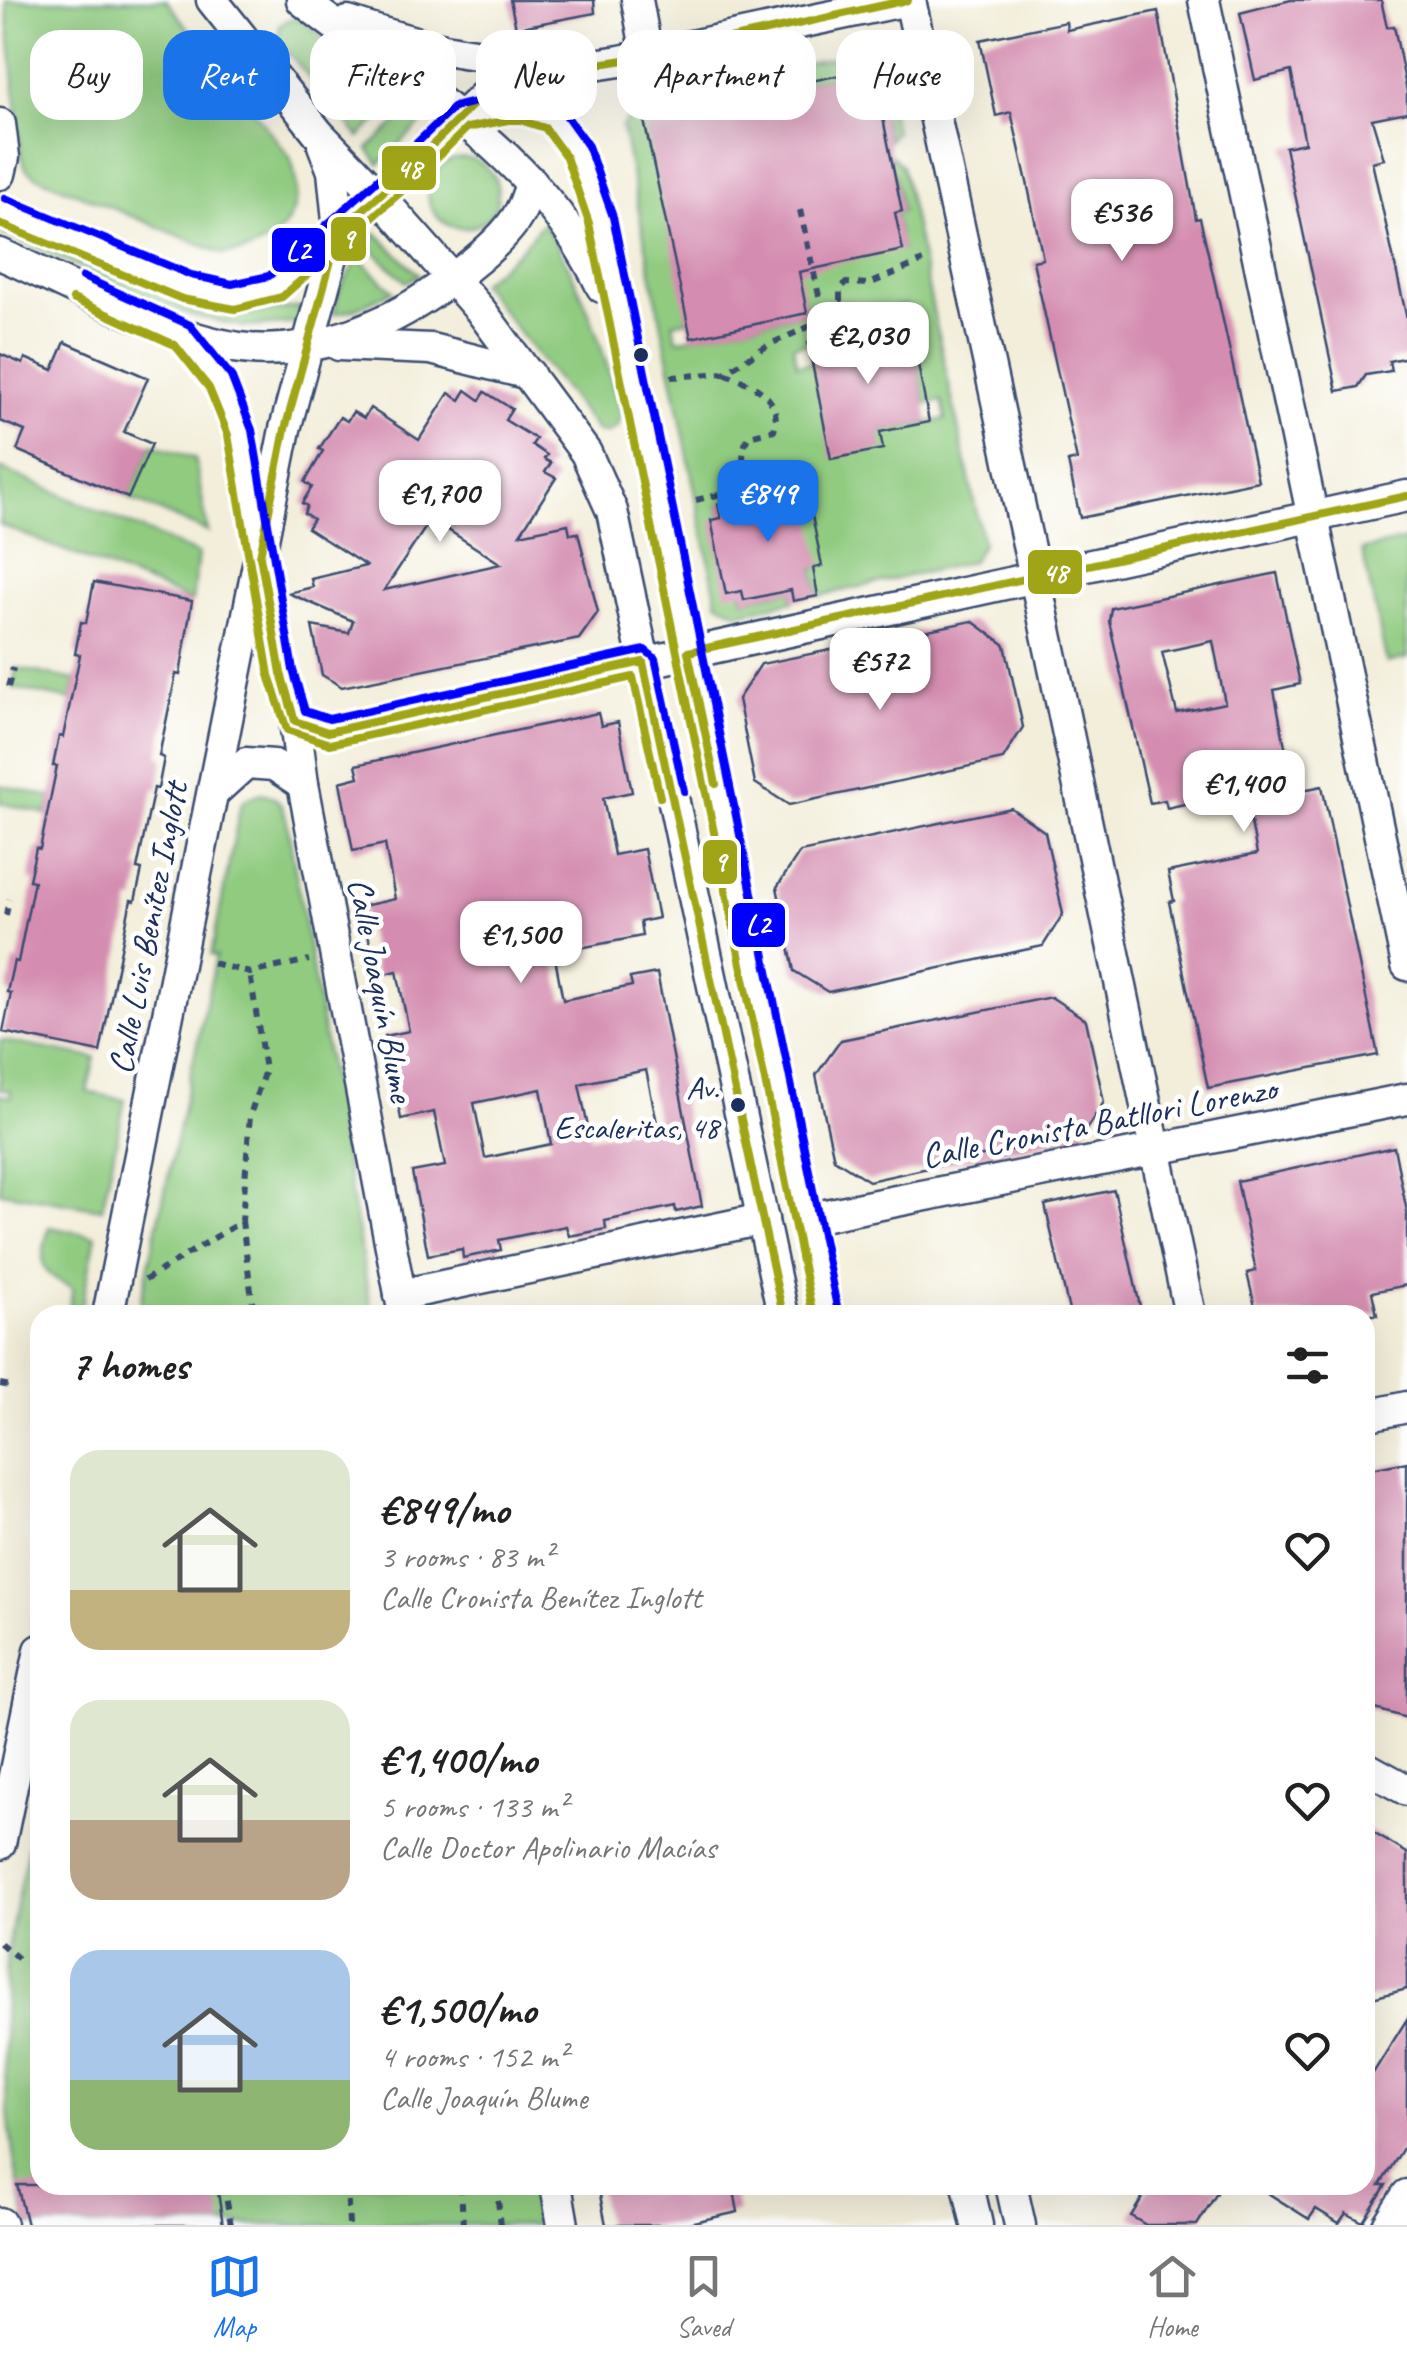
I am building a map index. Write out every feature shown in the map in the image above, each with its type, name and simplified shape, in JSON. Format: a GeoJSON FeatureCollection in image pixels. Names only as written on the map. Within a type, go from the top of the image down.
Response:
{"type":"FeatureCollection","features":[{"type":"Feature","properties":{"kind":"street"},"geometry":{"type":"LineString","coordinates":[[212,0],[319,134],[454,278],[586,453],[612,510],[780,1305]]}},
{"type":"Feature","properties":{"kind":"street"},"geometry":{"type":"LineString","coordinates":[[635,30],[637,0]]}},
{"type":"Feature","properties":{"kind":"street"},"geometry":{"type":"LineString","coordinates":[[767,30],[909,0],[1188,1305]]}},
{"type":"Feature","properties":{"kind":"street"},"geometry":{"type":"LineString","coordinates":[[1204,0],[1407,965]]}},
{"type":"Feature","properties":{"kind":"street"},"geometry":{"type":"LineString","coordinates":[[309,6],[404,41],[464,55],[617,58]]}},
{"type":"Feature","properties":{"kind":"street"},"geometry":{"type":"LineString","coordinates":[[309,6],[461,117],[532,182],[558,211],[586,254],[620,326]]}},
{"type":"Feature","properties":{"kind":"street"},"geometry":{"type":"LineString","coordinates":[[0,210],[187,287],[232,297],[275,287],[379,196],[493,87],[523,76],[617,61]]}},
{"type":"Feature","properties":{"kind":"street"},"geometry":{"type":"LineString","coordinates":[[461,117],[522,107],[553,118],[577,151],[601,220],[824,1305]]}},
{"type":"Feature","properties":{"kind":"street"},"geometry":{"type":"LineString","coordinates":[[0,124],[4,157],[0,174]]}},
{"type":"Feature","properties":{"kind":"street"},"geometry":{"type":"LineString","coordinates":[[260,556],[285,429],[339,231],[334,171],[319,134]]}},
{"type":"Feature","properties":{"kind":"street"},"geometry":{"type":"LineString","coordinates":[[306,344],[359,332],[401,313],[454,278],[487,250],[520,213],[532,182]]}},
{"type":"Feature","properties":{"kind":"street"},"geometry":{"type":"LineString","coordinates":[[0,254],[183,335],[242,348],[306,344],[431,349],[528,374]]}},
{"type":"Feature","properties":{"kind":"street"},"geometry":{"type":"LineString","coordinates":[[183,335],[220,382],[240,432],[281,673],[295,721],[328,732],[1407,496]]}},
{"type":"Feature","properties":{"kind":"street","name":"Calle Luis Benítez Inglott"},"geometry":{"type":"LineString","coordinates":[[110,1305],[260,556]]}},
{"type":"Feature","properties":{"kind":"street","name":"Calle Joaquín Blume"},"geometry":{"type":"LineString","coordinates":[[295,721],[303,784],[402,1305]]}},
{"type":"Feature","properties":{"kind":"street"},"geometry":{"type":"LineString","coordinates":[[214,792],[246,762],[274,766],[303,784]]}},
{"type":"Feature","properties":{"kind":"street","name":"Calle Cronista Batllori Lorenzo"},"geometry":{"type":"LineString","coordinates":[[806,1218],[1407,1099]]}},
{"type":"Feature","properties":{"kind":"street"},"geometry":{"type":"LineString","coordinates":[[402,1305],[763,1219]]}},
{"type":"Feature","properties":{"kind":"street"},"geometry":{"type":"LineString","coordinates":[[1375,1414],[1407,1408]]}},
{"type":"Feature","properties":{"kind":"street"},"geometry":{"type":"LineString","coordinates":[[0,1844],[30,1698]]}},
{"type":"Feature","properties":{"kind":"street"},"geometry":{"type":"LineString","coordinates":[[558,2195],[563,2225]]}},
{"type":"Feature","properties":{"kind":"street"},"geometry":{"type":"LineString","coordinates":[[970,2195],[977,2225]]}},
{"type":"Feature","properties":{"kind":"street"},"geometry":{"type":"LineString","coordinates":[[1013,2195],[1020,2225]]}},
{"type":"Feature","properties":{"kind":"street"},"geometry":{"type":"LineString","coordinates":[[1388,2225],[1407,2196]]}},
{"type":"Feature","properties":{"kind":"path"},"geometry":{"type":"LineString","coordinates":[[800,210],[823,314]]}},
{"type":"Feature","properties":{"kind":"path"},"geometry":{"type":"LineString","coordinates":[[724,373],[770,344],[820,322],[823,314],[840,300],[840,289],[846,284],[870,284],[923,261]]}},
{"type":"Feature","properties":{"kind":"path"},"geometry":{"type":"LineString","coordinates":[[672,376],[724,373],[754,384],[764,392],[776,414],[774,430],[749,436],[745,442],[748,488],[696,500]]}},
{"type":"Feature","properties":{"kind":"path"},"geometry":{"type":"LineString","coordinates":[[8,687],[12,668]]}},
{"type":"Feature","properties":{"kind":"path"},"geometry":{"type":"LineString","coordinates":[[6,915],[10,900]]}},
{"type":"Feature","properties":{"kind":"path"},"geometry":{"type":"LineString","coordinates":[[213,963],[250,972],[311,959]]}},
{"type":"Feature","properties":{"kind":"path"},"geometry":{"type":"LineString","coordinates":[[250,972],[265,1070],[250,1115],[242,1221],[253,1305]]}},
{"type":"Feature","properties":{"kind":"path"},"geometry":{"type":"LineString","coordinates":[[145,1280],[242,1221]]}},
{"type":"Feature","properties":{"kind":"path"},"geometry":{"type":"LineString","coordinates":[[0,1384],[11,1386]]}},
{"type":"Feature","properties":{"kind":"path"},"geometry":{"type":"LineString","coordinates":[[0,1943],[19,1959],[30,1962]]}},
{"type":"Feature","properties":{"kind":"path"},"geometry":{"type":"LineString","coordinates":[[226,2195],[231,2225]]}},
{"type":"Feature","properties":{"kind":"path"},"geometry":{"type":"LineString","coordinates":[[347,2195],[349,2225]]}},
{"type":"Feature","properties":{"kind":"path"},"geometry":{"type":"LineString","coordinates":[[461,2195],[464,2225]]}},
{"type":"Feature","properties":{"kind":"path"},"geometry":{"type":"LineString","coordinates":[[497,2195],[500,2225]]}},
{"type":"Feature","properties":{"kind":"green space"},"geometry":{"type":"Polygon","coordinates":[[[6,0],[166,0],[190,30],[163,30],[163,120],[261,120],[290,157],[296,195],[293,212],[275,237],[243,251],[223,254],[35,176],[26,169],[21,153],[6,0]]]}},
{"type":"Feature","properties":{"kind":"green space"},"geometry":{"type":"Polygon","coordinates":[[[298,19],[313,30],[310,30],[310,78],[290,54],[290,30],[279,30],[280,24],[298,19]]]}},
{"type":"Feature","properties":{"kind":"green space"},"geometry":{"type":"Polygon","coordinates":[[[836,57],[836,76],[816,80],[816,61],[836,57]]]}},
{"type":"Feature","properties":{"kind":"green space"},"geometry":{"type":"Polygon","coordinates":[[[345,120],[378,120],[359,137],[345,120]]]}},
{"type":"Feature","properties":{"kind":"green space"},"geometry":{"type":"Polygon","coordinates":[[[400,120],[425,120],[379,164],[368,149],[400,120]]]}},
{"type":"Feature","properties":{"kind":"green space"},"geometry":{"type":"Polygon","coordinates":[[[627,120],[682,120],[687,320],[673,323],[677,340],[807,313],[777,233],[902,250],[895,213],[902,211],[895,175],[883,158],[892,156],[902,166],[983,543],[971,562],[819,596],[813,568],[822,566],[788,489],[718,505],[744,600],[791,590],[793,601],[738,613],[717,602],[622,127],[627,120]],[[906,305],[887,309],[891,326],[793,346],[797,365],[812,362],[880,432],[946,419],[942,401],[926,404],[906,305]]]}},
{"type":"Feature","properties":{"kind":"green space"},"geometry":{"type":"Polygon","coordinates":[[[883,120],[892,120],[895,131],[888,141],[883,120]]]}},
{"type":"Feature","properties":{"kind":"green space"},"geometry":{"type":"Polygon","coordinates":[[[463,158],[477,160],[488,168],[496,179],[496,207],[488,218],[477,226],[463,228],[449,226],[438,218],[430,207],[428,193],[430,179],[438,168],[449,160],[463,158]]]}},
{"type":"Feature","properties":{"kind":"green space"},"geometry":{"type":"Polygon","coordinates":[[[543,223],[580,291],[614,387],[621,412],[617,427],[606,433],[598,432],[480,283],[517,253],[543,223]]]}},
{"type":"Feature","properties":{"kind":"green space"},"geometry":{"type":"Polygon","coordinates":[[[0,225],[193,308],[240,315],[300,307],[297,323],[245,327],[191,315],[0,233],[0,225]]]}},
{"type":"Feature","properties":{"kind":"green space"},"geometry":{"type":"Polygon","coordinates":[[[376,233],[419,275],[406,282],[367,245],[376,233]]]}},
{"type":"Feature","properties":{"kind":"green space"},"geometry":{"type":"Polygon","coordinates":[[[358,258],[393,291],[353,310],[334,314],[339,291],[358,258]]]}},
{"type":"Feature","properties":{"kind":"green space"},"geometry":{"type":"Polygon","coordinates":[[[152,444],[195,459],[208,532],[128,498],[152,444]]]}},
{"type":"Feature","properties":{"kind":"green space"},"geometry":{"type":"Polygon","coordinates":[[[0,468],[198,554],[192,601],[0,525],[0,468]]]}},
{"type":"Feature","properties":{"kind":"green space"},"geometry":{"type":"Polygon","coordinates":[[[1407,540],[1407,658],[1387,663],[1362,550],[1407,540]]]}},
{"type":"Feature","properties":{"kind":"green space"},"geometry":{"type":"Polygon","coordinates":[[[16,668],[75,680],[71,700],[13,688],[16,668]]]}},
{"type":"Feature","properties":{"kind":"green space"},"geometry":{"type":"Polygon","coordinates":[[[0,785],[51,797],[47,814],[0,803],[0,785]]]}},
{"type":"Feature","properties":{"kind":"green space"},"geometry":{"type":"Polygon","coordinates":[[[261,793],[272,796],[279,802],[287,822],[370,1305],[140,1305],[216,956],[211,955],[244,800],[261,793]]]}},
{"type":"Feature","properties":{"kind":"green space"},"geometry":{"type":"Polygon","coordinates":[[[0,1040],[95,1058],[87,1092],[125,1100],[102,1209],[0,1192],[0,1095],[10,1097],[11,1091],[0,1089],[0,1040]]]}},
{"type":"Feature","properties":{"kind":"green space"},"geometry":{"type":"Polygon","coordinates":[[[49,1227],[96,1236],[82,1305],[70,1305],[73,1288],[47,1271],[44,1250],[49,1227]]]}},
{"type":"Feature","properties":{"kind":"green space"},"geometry":{"type":"Polygon","coordinates":[[[30,1838],[30,2195],[532,2195],[537,2225],[27,2225],[9,2123],[4,2019],[8,1950],[30,1838]]]}},
{"type":"Feature","properties":{"kind":"building"},"geometry":{"type":"Polygon","coordinates":[[[510,0],[594,0],[595,13],[516,28],[510,0]]]}},
{"type":"Feature","properties":{"kind":"building"},"geometry":{"type":"Polygon","coordinates":[[[1291,0],[1381,0],[1387,27],[1394,26],[1407,92],[1407,112],[1372,119],[1384,159],[1372,162],[1407,319],[1407,357],[1389,361],[1391,371],[1366,375],[1358,387],[1337,391],[1285,147],[1305,143],[1291,71],[1255,80],[1240,13],[1291,0]]]}},
{"type":"Feature","properties":{"kind":"building"},"geometry":{"type":"Polygon","coordinates":[[[1158,11],[1196,219],[1200,218],[1258,481],[1080,518],[1068,462],[1077,460],[1033,261],[1043,259],[1027,182],[1011,112],[996,116],[980,40],[1066,22],[1067,30],[1158,11]]]}},
{"type":"Feature","properties":{"kind":"building"},"geometry":{"type":"Polygon","coordinates":[[[836,76],[836,120],[883,120],[902,211],[895,213],[903,250],[799,272],[807,313],[691,338],[644,120],[816,120],[816,80],[836,76]]]}},
{"type":"Feature","properties":{"kind":"building"},"geometry":{"type":"Polygon","coordinates":[[[910,322],[929,422],[880,432],[883,449],[831,459],[808,343],[910,322]]]}},
{"type":"Feature","properties":{"kind":"building"},"geometry":{"type":"Polygon","coordinates":[[[65,342],[148,378],[124,432],[152,444],[128,498],[17,450],[25,431],[0,421],[0,354],[23,364],[25,358],[53,370],[65,342]]]}},
{"type":"Feature","properties":{"kind":"building"},"geometry":{"type":"Polygon","coordinates":[[[466,390],[480,400],[485,392],[512,409],[505,420],[536,439],[532,445],[547,455],[544,459],[551,463],[545,472],[556,478],[520,534],[568,524],[570,534],[578,533],[598,612],[579,639],[342,687],[322,675],[312,626],[349,633],[353,621],[288,593],[313,587],[311,579],[366,566],[307,528],[313,519],[304,513],[307,506],[302,503],[312,487],[305,482],[323,451],[319,449],[340,417],[347,421],[353,412],[364,418],[370,408],[419,440],[449,393],[460,400],[466,390]],[[431,519],[384,590],[501,564],[431,519]]]}},
{"type":"Feature","properties":{"kind":"building"},"geometry":{"type":"Polygon","coordinates":[[[806,485],[822,566],[813,568],[818,596],[793,601],[791,590],[744,600],[742,591],[726,594],[711,520],[721,518],[718,504],[806,485]]]}},
{"type":"Feature","properties":{"kind":"building"},"geometry":{"type":"Polygon","coordinates":[[[1277,573],[1300,684],[1274,690],[1294,792],[1322,786],[1378,1055],[1208,1088],[1169,902],[1174,901],[1168,872],[1257,854],[1245,790],[1167,808],[1165,800],[1150,803],[1109,621],[1111,608],[1277,573]],[[1213,641],[1162,652],[1177,713],[1225,703],[1213,641]]]}},
{"type":"Feature","properties":{"kind":"building"},"geometry":{"type":"Polygon","coordinates":[[[94,582],[192,601],[180,675],[176,674],[159,756],[164,758],[158,789],[154,788],[137,869],[142,870],[135,901],[131,900],[100,1052],[3,1032],[11,993],[7,992],[14,961],[18,962],[34,881],[29,880],[36,848],[40,849],[57,766],[53,766],[59,736],[63,737],[80,655],[75,654],[81,622],[86,623],[94,582]]]}},
{"type":"Feature","properties":{"kind":"building"},"geometry":{"type":"Polygon","coordinates":[[[972,621],[1005,645],[1023,727],[1003,759],[789,805],[755,783],[738,699],[761,664],[972,621]]]}},
{"type":"Feature","properties":{"kind":"building"},"geometry":{"type":"Polygon","coordinates":[[[598,713],[601,726],[618,722],[632,792],[603,798],[614,855],[644,849],[658,918],[640,922],[642,936],[554,953],[563,1000],[632,986],[630,978],[657,973],[702,1206],[676,1212],[675,1206],[605,1221],[606,1229],[569,1236],[566,1226],[499,1240],[501,1250],[463,1258],[462,1249],[428,1255],[412,1172],[445,1166],[434,1112],[401,1119],[385,1036],[409,1031],[397,971],[376,976],[363,906],[395,899],[385,844],[353,851],[340,782],[359,777],[356,765],[598,713]],[[646,1070],[579,1084],[590,1137],[657,1123],[646,1070]],[[541,1089],[474,1103],[485,1158],[551,1144],[541,1089]]]}},
{"type":"Feature","properties":{"kind":"building"},"geometry":{"type":"Polygon","coordinates":[[[1011,808],[1045,832],[1063,914],[1043,946],[828,992],[794,971],[777,887],[800,852],[1011,808]]]}},
{"type":"Feature","properties":{"kind":"building"},"geometry":{"type":"Polygon","coordinates":[[[1051,997],[1086,1020],[1104,1102],[1083,1134],[869,1181],[834,1159],[816,1075],[841,1040],[1051,997]]]}},
{"type":"Feature","properties":{"kind":"building"},"geometry":{"type":"Polygon","coordinates":[[[1394,1147],[1407,1212],[1407,1285],[1372,1292],[1375,1305],[1255,1305],[1247,1273],[1256,1271],[1237,1181],[1394,1147]]]}},
{"type":"Feature","properties":{"kind":"building"},"geometry":{"type":"Polygon","coordinates":[[[1114,1190],[1140,1305],[1068,1305],[1045,1205],[1114,1190]]]}},
{"type":"Feature","properties":{"kind":"building"},"geometry":{"type":"Polygon","coordinates":[[[1407,1462],[1407,1718],[1375,1709],[1375,1468],[1407,1462]]]}},
{"type":"Feature","properties":{"kind":"building"},"geometry":{"type":"Polygon","coordinates":[[[1375,1834],[1407,1853],[1407,1989],[1375,1997],[1375,1834]]]}},
{"type":"Feature","properties":{"kind":"building"},"geometry":{"type":"Polygon","coordinates":[[[1407,2019],[1407,2142],[1380,2185],[1386,2185],[1363,2222],[1346,2213],[1339,2223],[1316,2209],[1309,2219],[1271,2195],[1375,2195],[1375,2070],[1407,2019]]]}},
{"type":"Feature","properties":{"kind":"building"},"geometry":{"type":"Polygon","coordinates":[[[17,2185],[30,2185],[30,2195],[218,2195],[223,2225],[27,2225],[17,2185]]]}},
{"type":"Feature","properties":{"kind":"building"},"geometry":{"type":"Polygon","coordinates":[[[600,2195],[735,2195],[738,2212],[680,2225],[606,2225],[600,2195]]]}},
{"type":"Feature","properties":{"kind":"building"},"geometry":{"type":"Polygon","coordinates":[[[1144,2195],[1216,2195],[1197,2225],[1146,2225],[1131,2216],[1144,2195]]]}},
{"type":"Feature","properties":{"kind":"transit line","name":"48"},"geometry":{"type":"LineString","coordinates":[[781,1305],[643,662],[328,732],[295,721],[281,673],[260,556],[285,429],[339,231],[484,94],[534,73],[660,53],[908,0]]}},
{"type":"Feature","properties":{"kind":"transit line","name":"L2"},"geometry":{"type":"LineString","coordinates":[[5,198],[191,275],[232,284],[269,276],[454,107],[522,94],[563,111],[588,146],[613,217],[837,1305]]}},
{"type":"Feature","properties":{"kind":"transit line","name":"9"},"geometry":{"type":"LineString","coordinates":[[0,224],[182,299],[235,309],[282,297],[467,128],[508,120],[545,128],[566,157],[589,223],[811,1305]]}},
{"type":"Feature","properties":{"kind":"transit line","name":"L2"},"geometry":{"type":"LineString","coordinates":[[83,277],[190,325],[231,376],[252,430],[293,670],[305,711],[329,719],[645,650],[655,658],[684,791]]}},
{"type":"Feature","properties":{"kind":"transit line","name":"9"},"geometry":{"type":"LineString","coordinates":[[73,299],[175,345],[209,388],[228,435],[269,675],[287,730],[330,744],[633,677],[660,797]]}},
{"type":"Feature","properties":{"kind":"transit line","name":"48"},"geometry":{"type":"LineString","coordinates":[[716,784],[688,652],[1407,496]]}},
{"type":"Feature","properties":{"kind":"place","name":"Av. Escaleritas, 48"},"geometry":{"type":"Point","coordinates":[738,1105]}}]}
